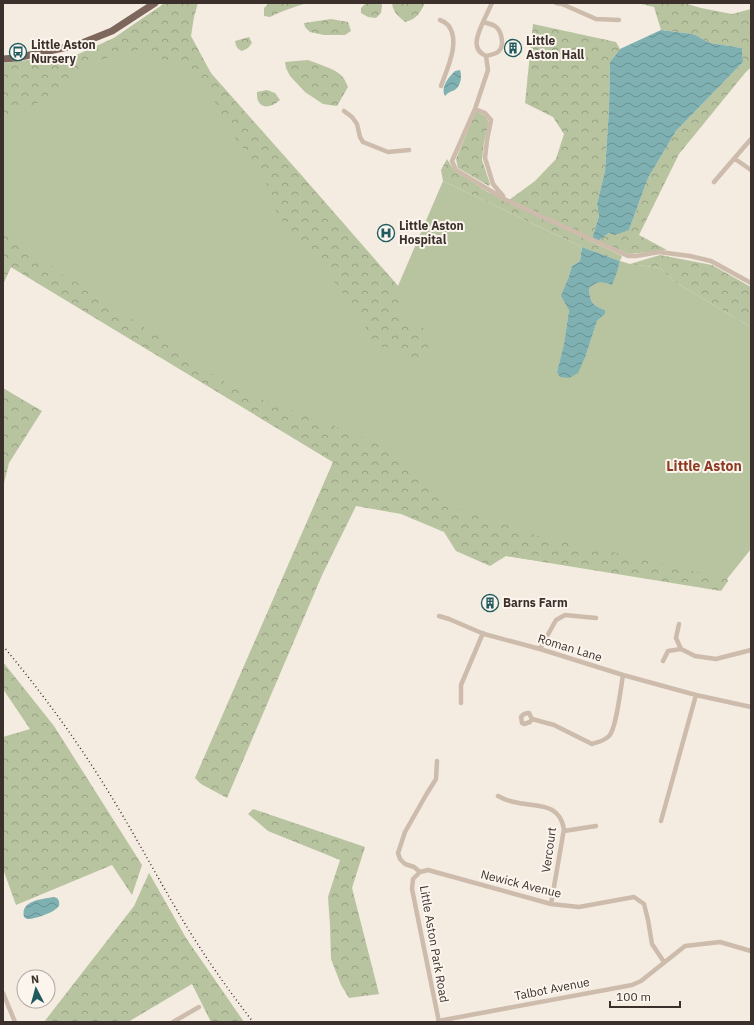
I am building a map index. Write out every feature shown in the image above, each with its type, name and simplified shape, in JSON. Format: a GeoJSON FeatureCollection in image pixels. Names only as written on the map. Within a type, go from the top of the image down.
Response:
{"type":"FeatureCollection","features":[{"type":"Feature","properties":{"kind":"main road"},"geometry":{"type":"LineString","coordinates":[[3,59],[16,58],[78,45],[112,32],[155,3]]}},
{"type":"Feature","properties":{"kind":"street"},"geometry":{"type":"LineString","coordinates":[[483,22],[498,29],[502,38],[502,46],[498,52],[486,56],[481,54],[477,48],[477,43],[478,35],[483,22],[492,3]]}},
{"type":"Feature","properties":{"kind":"street"},"geometry":{"type":"LineString","coordinates":[[556,3],[562,4],[596,19],[619,20]]}},
{"type":"Feature","properties":{"kind":"street"},"geometry":{"type":"LineString","coordinates":[[440,20],[448,24],[453,42],[452,55],[441,86]]}},
{"type":"Feature","properties":{"kind":"street"},"geometry":{"type":"LineString","coordinates":[[486,56],[488,70],[475,109],[452,161],[456,170],[506,200],[628,256],[659,252],[690,256],[711,261],[751,283]]}},
{"type":"Feature","properties":{"kind":"street"},"geometry":{"type":"LineString","coordinates":[[475,109],[485,113],[491,120],[485,158],[493,184],[506,200]]}},
{"type":"Feature","properties":{"kind":"street"},"geometry":{"type":"LineString","coordinates":[[344,111],[357,124],[360,137],[363,142],[388,152],[409,150]]}},
{"type":"Feature","properties":{"kind":"street"},"geometry":{"type":"LineString","coordinates":[[714,182],[751,139]]}},
{"type":"Feature","properties":{"kind":"street"},"geometry":{"type":"LineString","coordinates":[[735,158],[751,170]]}},
{"type":"Feature","properties":{"kind":"street"},"geometry":{"type":"LineString","coordinates":[[540,649],[556,620],[565,615],[596,618]]}},
{"type":"Feature","properties":{"kind":"street","name":"Roman Lane"},"geometry":{"type":"LineString","coordinates":[[439,616],[483,633],[623,675],[696,695],[751,707]]}},
{"type":"Feature","properties":{"kind":"street"},"geometry":{"type":"LineString","coordinates":[[679,624],[676,638],[681,649]]}},
{"type":"Feature","properties":{"kind":"street"},"geometry":{"type":"LineString","coordinates":[[461,703],[461,685],[483,633]]}},
{"type":"Feature","properties":{"kind":"street"},"geometry":{"type":"LineString","coordinates":[[662,661],[668,651],[681,649],[695,656],[716,659],[751,650]]}},
{"type":"Feature","properties":{"kind":"street"},"geometry":{"type":"LineString","coordinates":[[532,719],[554,725],[592,744],[605,740],[611,735],[614,725],[623,675]]}},
{"type":"Feature","properties":{"kind":"street"},"geometry":{"type":"LineString","coordinates":[[661,821],[696,695]]}},
{"type":"Feature","properties":{"kind":"street","name":"Newick Avenue"},"geometry":{"type":"LineString","coordinates":[[437,761],[436,779],[406,832],[398,853],[400,859],[405,864],[414,867],[420,872],[428,870],[551,904],[579,907],[634,897],[644,904],[652,944],[664,962]]}},
{"type":"Feature","properties":{"kind":"street","name":"Vercourt"},"geometry":{"type":"LineString","coordinates":[[498,796],[513,802],[534,805],[552,810],[561,818],[564,831],[551,904]]}},
{"type":"Feature","properties":{"kind":"street"},"geometry":{"type":"LineString","coordinates":[[564,831],[596,826]]}},
{"type":"Feature","properties":{"kind":"street","name":"Little Aston Park Road"},"geometry":{"type":"LineString","coordinates":[[420,872],[413,879],[412,889],[439,1021]]}},
{"type":"Feature","properties":{"kind":"street","name":"Talbot Avenue"},"geometry":{"type":"LineString","coordinates":[[439,1021],[632,985],[641,981],[685,946],[720,942],[751,951]]}},
{"type":"Feature","properties":{"kind":"street"},"geometry":{"type":"LineString","coordinates":[[3,993],[15,1022]]}},
{"type":"Feature","properties":{"kind":"street"},"geometry":{"type":"LineString","coordinates":[[173,1022],[183,1020],[199,1007]]}},
{"type":"Feature","properties":{"kind":"green space"},"geometry":{"type":"Polygon","coordinates":[[[165,3],[198,3],[191,36],[212,75],[398,286],[403,322],[426,329],[429,344],[425,363],[409,361],[394,348],[376,348],[360,316],[316,258],[278,216],[263,174],[225,125],[211,93],[193,74],[141,49],[103,59],[65,87],[3,122],[3,63],[79,54],[114,38],[165,3]]]}},
{"type":"Feature","properties":{"kind":"green space"},"geometry":{"type":"Polygon","coordinates":[[[269,3],[307,3],[270,17],[264,16],[264,8],[269,3]]]}},
{"type":"Feature","properties":{"kind":"green space"},"geometry":{"type":"Polygon","coordinates":[[[366,3],[380,3],[382,5],[381,13],[376,18],[368,17],[361,13],[361,8],[366,3]]]}},
{"type":"Feature","properties":{"kind":"green space"},"geometry":{"type":"Polygon","coordinates":[[[392,3],[425,3],[418,15],[405,22],[398,16],[392,3]]]}},
{"type":"Feature","properties":{"kind":"green space"},"geometry":{"type":"Polygon","coordinates":[[[637,3],[684,3],[732,14],[751,9],[751,67],[679,154],[639,235],[667,250],[629,254],[598,241],[609,233],[629,230],[648,178],[676,131],[743,62],[742,48],[710,43],[693,34],[661,30],[654,7],[637,3]]]}},
{"type":"Feature","properties":{"kind":"green space"},"geometry":{"type":"Polygon","coordinates":[[[155,10],[398,286],[443,181],[582,247],[580,261],[572,266],[568,279],[569,310],[564,345],[557,372],[586,355],[597,321],[605,314],[605,310],[594,305],[592,302],[589,288],[596,282],[604,282],[618,269],[620,261],[630,264],[660,268],[675,282],[751,327],[751,549],[727,579],[701,586],[506,556],[333,462],[11,267],[3,284],[3,64],[79,54],[114,38],[155,10]]]}},
{"type":"Feature","properties":{"kind":"green space"},"geometry":{"type":"Polygon","coordinates":[[[331,19],[348,22],[351,31],[345,35],[324,35],[310,32],[305,27],[304,23],[331,19]]]}},
{"type":"Feature","properties":{"kind":"green space"},"geometry":{"type":"Polygon","coordinates":[[[533,24],[616,42],[620,49],[610,62],[605,171],[597,204],[599,216],[592,239],[509,200],[535,181],[556,159],[564,134],[553,117],[525,103],[533,24]]]}},
{"type":"Feature","properties":{"kind":"green space"},"geometry":{"type":"Polygon","coordinates":[[[249,37],[252,43],[248,48],[242,51],[236,46],[235,41],[249,37]]]}},
{"type":"Feature","properties":{"kind":"green space"},"geometry":{"type":"Polygon","coordinates":[[[308,60],[334,70],[344,78],[348,87],[337,106],[323,104],[305,92],[290,76],[285,62],[308,60]]]}},
{"type":"Feature","properties":{"kind":"green space"},"geometry":{"type":"Polygon","coordinates":[[[267,90],[275,93],[280,100],[272,105],[261,105],[257,98],[257,92],[267,90]]]}},
{"type":"Feature","properties":{"kind":"green space"},"geometry":{"type":"Polygon","coordinates":[[[476,111],[485,116],[489,122],[484,142],[482,160],[490,184],[489,186],[458,168],[456,159],[476,111]]]}},
{"type":"Feature","properties":{"kind":"green space"},"geometry":{"type":"Polygon","coordinates":[[[447,159],[454,170],[486,191],[622,256],[620,261],[582,247],[443,181],[441,170],[447,159]]]}},
{"type":"Feature","properties":{"kind":"green space"},"geometry":{"type":"Polygon","coordinates":[[[3,233],[26,244],[65,277],[88,288],[191,360],[239,391],[374,442],[463,510],[538,536],[631,556],[727,579],[728,581],[721,591],[506,556],[490,566],[456,551],[444,532],[401,514],[356,506],[323,573],[227,798],[201,784],[195,778],[333,462],[11,267],[3,284],[3,233]]]}},
{"type":"Feature","properties":{"kind":"green space"},"geometry":{"type":"Polygon","coordinates":[[[660,255],[712,265],[751,287],[751,327],[675,282],[660,268],[630,264],[660,255]]]}},
{"type":"Feature","properties":{"kind":"green space"},"geometry":{"type":"Polygon","coordinates":[[[3,388],[42,411],[9,463],[3,487],[3,388]]]}},
{"type":"Feature","properties":{"kind":"green space"},"geometry":{"type":"Polygon","coordinates":[[[3,662],[54,726],[142,865],[132,895],[112,865],[16,905],[3,869],[3,737],[30,729],[3,689],[3,662]]]}},
{"type":"Feature","properties":{"kind":"green space"},"geometry":{"type":"Polygon","coordinates":[[[253,809],[365,847],[352,888],[379,994],[349,998],[341,985],[331,959],[328,897],[340,860],[268,831],[248,814],[253,809]]]}},
{"type":"Feature","properties":{"kind":"green space"},"geometry":{"type":"Polygon","coordinates":[[[149,873],[186,938],[244,1022],[211,1022],[192,984],[128,1022],[44,1022],[54,1009],[56,1009],[56,1007],[134,906],[149,873]]]}},
{"type":"Feature","properties":{"kind":"water"},"geometry":{"type":"Polygon","coordinates":[[[661,30],[693,34],[710,43],[742,48],[743,62],[676,131],[648,178],[629,230],[615,235],[609,233],[598,241],[592,239],[599,216],[597,204],[605,171],[610,62],[620,49],[661,30]]]}},
{"type":"Feature","properties":{"kind":"water"},"geometry":{"type":"Polygon","coordinates":[[[460,70],[461,78],[459,85],[456,89],[445,96],[444,86],[446,82],[455,71],[460,70]]]}},
{"type":"Feature","properties":{"kind":"water"},"geometry":{"type":"Polygon","coordinates":[[[582,247],[620,261],[612,285],[600,282],[589,288],[592,302],[594,305],[605,310],[605,314],[597,321],[586,355],[578,373],[569,378],[560,377],[557,372],[564,344],[569,310],[561,296],[572,266],[580,261],[582,247]]]}},
{"type":"Feature","properties":{"kind":"water"},"geometry":{"type":"Polygon","coordinates":[[[54,897],[59,901],[59,906],[56,909],[34,918],[27,919],[24,917],[25,907],[33,901],[54,897]]]}},
{"type":"Feature","properties":{"kind":"railway"},"geometry":{"type":"LineString","coordinates":[[3,646],[33,683],[88,760],[195,940],[223,982],[253,1022]]}},
{"type":"Feature","properties":{"kind":"place","name":"Little Aston Hall"},"geometry":{"type":"Point","coordinates":[513,48]}},
{"type":"Feature","properties":{"kind":"place","name":"Little Aston Nursery"},"geometry":{"type":"Point","coordinates":[18,52]}},
{"type":"Feature","properties":{"kind":"place","name":"Little Aston Hospital"},"geometry":{"type":"Point","coordinates":[386,233]}},
{"type":"Feature","properties":{"kind":"place","name":"Barns Farm"},"geometry":{"type":"Point","coordinates":[490,603]}},
{"type":"Feature","properties":{"kind":"district","name":"Little Aston"},"geometry":{"type":"Point","coordinates":[704,466]}}]}
